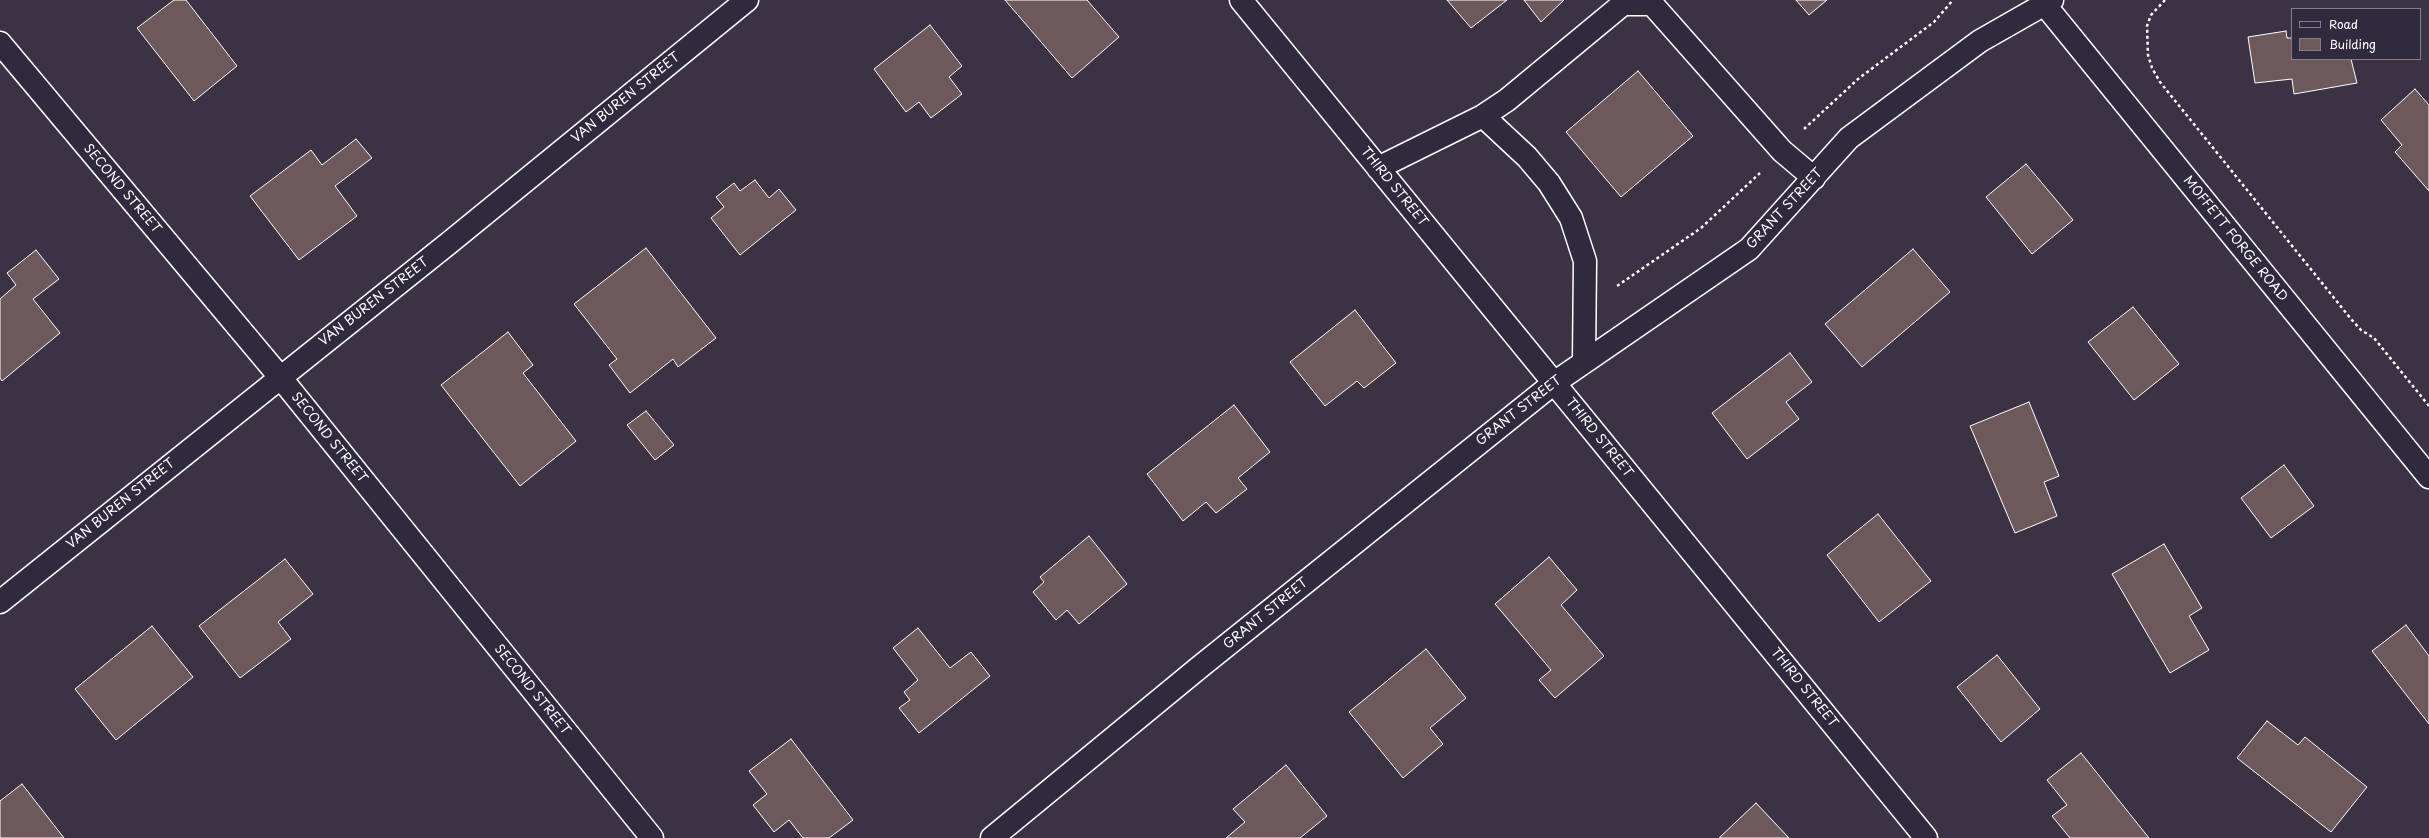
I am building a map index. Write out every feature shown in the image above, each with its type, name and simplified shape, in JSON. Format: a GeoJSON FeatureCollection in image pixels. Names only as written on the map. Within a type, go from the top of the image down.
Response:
{"type":"FeatureCollection","features":[{"type":"Feature","properties":{"kind":"street","name":"VAN BUREN STREET"},"geometry":{"type":"LineString","coordinates":[[0,602],[449,243],[747,0]]}},
{"type":"Feature","properties":{"kind":"street","name":"THIRD STREET"},"geometry":{"type":"LineString","coordinates":[[1241,0],[1926,838]]}},
{"type":"Feature","properties":{"kind":"street","name":"GRANT STREET"},"geometry":{"type":"LineString","coordinates":[[992,838],[1214,656],[1554,383],[1584,361],[1666,308],[1749,249],[1849,138],[1980,42],[2046,1]]}},
{"type":"Feature","properties":{"kind":"street","name":"MOFFETT FORGE ROAD"},"geometry":{"type":"LineString","coordinates":[[2046,1],[2429,477]]}},
{"type":"Feature","properties":{"kind":"street"},"geometry":{"type":"LineString","coordinates":[[1378,168],[1483,116],[1507,100],[1623,4],[1652,4],[1782,151],[1814,178]]}},
{"type":"Feature","properties":{"kind":"street","name":"SECOND STREET"},"geometry":{"type":"LineString","coordinates":[[0,43],[280,377],[652,838]]}},
{"type":"Feature","properties":{"kind":"street"},"geometry":{"type":"LineString","coordinates":[[1483,116],[1527,157],[1549,183],[1571,218],[1585,261],[1584,361]]}},
{"type":"Feature","properties":{"kind":"path"},"geometry":{"type":"LineString","coordinates":[[2166,0],[2151,15],[2146,33],[2148,54],[2152,68],[2160,82],[2351,319],[2361,330],[2374,338],[2429,406]]}},
{"type":"Feature","properties":{"kind":"building"},"geometry":{"type":"Polygon","coordinates":[[[174,0],[186,0],[237,66],[194,101],[137,28],[174,0]]]}},
{"type":"Feature","properties":{"kind":"building"},"geometry":{"type":"Polygon","coordinates":[[[1005,0],[1087,0],[1119,37],[1072,78],[1005,0]]]}},
{"type":"Feature","properties":{"kind":"building"},"geometry":{"type":"Polygon","coordinates":[[[1447,0],[1507,0],[1471,28],[1447,0]]]}},
{"type":"Feature","properties":{"kind":"building"},"geometry":{"type":"Polygon","coordinates":[[[1524,0],[1564,0],[1541,22],[1524,0]]]}},
{"type":"Feature","properties":{"kind":"building"},"geometry":{"type":"Polygon","coordinates":[[[1796,0],[1827,0],[1809,15],[1796,0]]]}},
{"type":"Feature","properties":{"kind":"building"},"geometry":{"type":"Polygon","coordinates":[[[930,25],[962,66],[949,77],[962,94],[931,118],[919,102],[906,112],[874,69],[930,25]]]}},
{"type":"Feature","properties":{"kind":"building"},"geometry":{"type":"Polygon","coordinates":[[[2286,31],[2287,38],[2291,38],[2291,60],[2351,60],[2357,83],[2294,94],[2292,79],[2255,83],[2248,37],[2286,31]]]}},
{"type":"Feature","properties":{"kind":"building"},"geometry":{"type":"Polygon","coordinates":[[[1638,71],[1693,136],[1621,197],[1566,132],[1638,71]]]}},
{"type":"Feature","properties":{"kind":"building"},"geometry":{"type":"Polygon","coordinates":[[[2415,89],[2429,105],[2429,191],[2395,152],[2402,145],[2381,120],[2415,89]]]}},
{"type":"Feature","properties":{"kind":"building"},"geometry":{"type":"Polygon","coordinates":[[[356,139],[372,158],[335,186],[357,216],[299,260],[250,196],[311,150],[322,165],[356,139]]]}},
{"type":"Feature","properties":{"kind":"building"},"geometry":{"type":"Polygon","coordinates":[[[2026,164],[2073,220],[2032,254],[1986,197],[2026,164]]]}},
{"type":"Feature","properties":{"kind":"building"},"geometry":{"type":"Polygon","coordinates":[[[755,180],[769,198],[779,189],[796,210],[740,255],[711,218],[724,207],[716,197],[734,183],[740,191],[755,180]]]}},
{"type":"Feature","properties":{"kind":"building"},"geometry":{"type":"Polygon","coordinates":[[[646,248],[716,338],[678,367],[673,359],[630,393],[609,365],[617,359],[574,304],[646,248]]]}},
{"type":"Feature","properties":{"kind":"building"},"geometry":{"type":"Polygon","coordinates":[[[1913,249],[1950,292],[1862,367],[1825,324],[1913,249]]]}},
{"type":"Feature","properties":{"kind":"building"},"geometry":{"type":"Polygon","coordinates":[[[36,250],[59,279],[33,299],[60,333],[2,381],[0,378],[0,299],[16,285],[7,273],[36,250]]]}},
{"type":"Feature","properties":{"kind":"building"},"geometry":{"type":"Polygon","coordinates":[[[2133,307],[2179,364],[2134,400],[2088,342],[2133,307]]]}},
{"type":"Feature","properties":{"kind":"building"},"geometry":{"type":"Polygon","coordinates":[[[1355,310],[1396,363],[1364,388],[1357,381],[1325,406],[1290,362],[1355,310]]]}},
{"type":"Feature","properties":{"kind":"building"},"geometry":{"type":"Polygon","coordinates":[[[508,332],[533,365],[523,373],[576,441],[520,486],[441,385],[508,332]]]}},
{"type":"Feature","properties":{"kind":"building"},"geometry":{"type":"Polygon","coordinates":[[[1790,353],[1812,382],[1786,402],[1799,419],[1747,459],[1712,413],[1790,353]]]}},
{"type":"Feature","properties":{"kind":"building"},"geometry":{"type":"Polygon","coordinates":[[[2029,402],[2059,476],[2044,482],[2057,516],[2015,533],[1970,426],[2029,402]]]}},
{"type":"Feature","properties":{"kind":"building"},"geometry":{"type":"Polygon","coordinates":[[[1234,405],[1270,452],[1238,478],[1247,489],[1216,513],[1206,502],[1183,521],[1147,474],[1234,405]]]}},
{"type":"Feature","properties":{"kind":"building"},"geometry":{"type":"Polygon","coordinates":[[[646,411],[674,445],[655,460],[627,425],[646,411]]]}},
{"type":"Feature","properties":{"kind":"building"},"geometry":{"type":"Polygon","coordinates":[[[2284,465],[2314,506],[2271,538],[2241,498],[2284,465]]]}},
{"type":"Feature","properties":{"kind":"building"},"geometry":{"type":"Polygon","coordinates":[[[1878,514],[1931,581],[1879,622],[1827,555],[1878,514]]]}},
{"type":"Feature","properties":{"kind":"building"},"geometry":{"type":"Polygon","coordinates":[[[1089,536],[1127,584],[1079,624],[1067,610],[1056,620],[1033,592],[1044,582],[1040,577],[1089,536]]]}},
{"type":"Feature","properties":{"kind":"building"},"geometry":{"type":"Polygon","coordinates":[[[2164,544],[2202,608],[2189,616],[2209,650],[2170,673],[2112,574],[2164,544]]]}},
{"type":"Feature","properties":{"kind":"building"},"geometry":{"type":"Polygon","coordinates":[[[1549,557],[1577,590],[1561,605],[1604,656],[1555,698],[1539,680],[1551,670],[1495,604],[1549,557]]]}},
{"type":"Feature","properties":{"kind":"building"},"geometry":{"type":"Polygon","coordinates":[[[285,559],[313,594],[278,622],[291,639],[240,678],[199,626],[285,559]]]}},
{"type":"Feature","properties":{"kind":"building"},"geometry":{"type":"Polygon","coordinates":[[[2406,625],[2429,656],[2429,724],[2372,651],[2406,625]]]}},
{"type":"Feature","properties":{"kind":"building"},"geometry":{"type":"Polygon","coordinates":[[[152,626],[193,677],[116,740],[75,689],[152,626]]]}},
{"type":"Feature","properties":{"kind":"building"},"geometry":{"type":"Polygon","coordinates":[[[918,628],[950,668],[971,652],[990,676],[919,733],[899,708],[910,700],[904,692],[918,680],[893,648],[918,628]]]}},
{"type":"Feature","properties":{"kind":"building"},"geometry":{"type":"Polygon","coordinates":[[[1426,649],[1466,698],[1430,728],[1443,744],[1403,778],[1349,712],[1426,649]]]}},
{"type":"Feature","properties":{"kind":"building"},"geometry":{"type":"Polygon","coordinates":[[[1997,655],[2040,709],[2001,742],[1957,687],[1997,655]]]}},
{"type":"Feature","properties":{"kind":"building"},"geometry":{"type":"Polygon","coordinates":[[[2267,721],[2298,745],[2305,737],[2367,787],[2331,832],[2237,758],[2267,721]]]}},
{"type":"Feature","properties":{"kind":"building"},"geometry":{"type":"Polygon","coordinates":[[[791,739],[853,820],[829,838],[803,838],[789,820],[774,832],[753,805],[767,794],[749,771],[791,739]]]}},
{"type":"Feature","properties":{"kind":"building"},"geometry":{"type":"Polygon","coordinates":[[[2081,753],[2149,838],[2070,838],[2052,816],[2067,805],[2047,780],[2081,753]]]}},
{"type":"Feature","properties":{"kind":"building"},"geometry":{"type":"Polygon","coordinates":[[[1286,765],[1327,816],[1300,838],[1226,838],[1245,822],[1233,809],[1286,765]]]}},
{"type":"Feature","properties":{"kind":"building"},"geometry":{"type":"Polygon","coordinates":[[[22,784],[64,838],[0,838],[0,801],[22,784]]]}},
{"type":"Feature","properties":{"kind":"building"},"geometry":{"type":"Polygon","coordinates":[[[1756,803],[1789,838],[1719,838],[1756,803]]]}}]}
